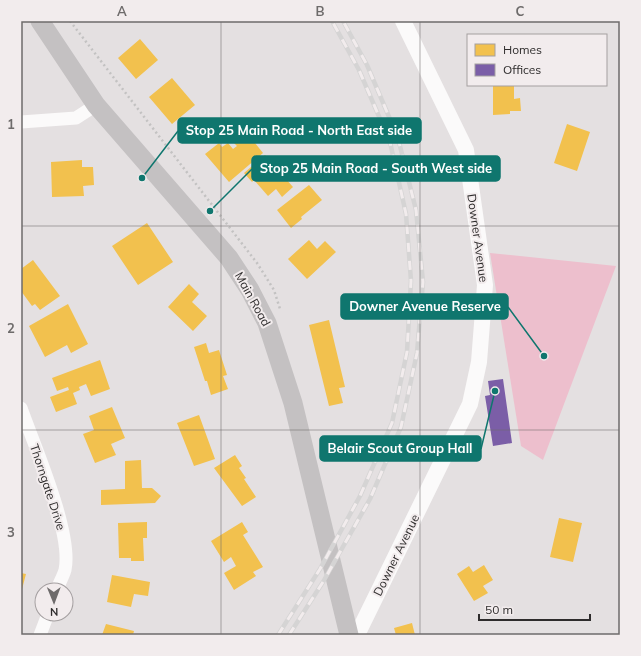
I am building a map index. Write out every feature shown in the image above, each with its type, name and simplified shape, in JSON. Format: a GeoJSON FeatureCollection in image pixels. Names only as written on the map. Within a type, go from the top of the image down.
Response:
{"type":"FeatureCollection","features":[{"type":"Feature","properties":{"kind":"main road","name":"Main Road"},"geometry":{"type":"LineString","coordinates":[[40,21],[96,105],[229,258],[250,290],[267,323],[293,403],[349,635]]}},
{"type":"Feature","properties":{"kind":"street","name":"Downer Avenue"},"geometry":{"type":"LineString","coordinates":[[357,635],[470,404],[479,362],[485,285],[466,150],[403,21]]}},
{"type":"Feature","properties":{"kind":"street"},"geometry":{"type":"LineString","coordinates":[[21,122],[76,118],[96,105]]}},
{"type":"Feature","properties":{"kind":"street","name":"Thorngate Drive"},"geometry":{"type":"LineString","coordinates":[[21,408],[56,507],[64,538],[65,569],[60,582]]}},
{"type":"Feature","properties":{"kind":"street"},"geometry":{"type":"LineString","coordinates":[[40,635],[45,622]]}},
{"type":"Feature","properties":{"kind":"shaded area"},"geometry":{"type":"Polygon","coordinates":[[[490,253],[616,266],[543,460],[521,446],[490,253]]]}},
{"type":"Feature","properties":{"kind":"building: Homes"},"geometry":{"type":"Polygon","coordinates":[[[140,39],[158,60],[136,79],[118,58],[140,39]]]}},
{"type":"Feature","properties":{"kind":"building: Homes"},"geometry":{"type":"Polygon","coordinates":[[[172,78],[195,105],[172,124],[149,97],[172,78]]]}},
{"type":"Feature","properties":{"kind":"building: Homes"},"geometry":{"type":"Polygon","coordinates":[[[493,86],[514,86],[514,99],[520,98],[521,111],[510,111],[510,114],[493,115],[493,86]]]}},
{"type":"Feature","properties":{"kind":"building: Homes"},"geometry":{"type":"Polygon","coordinates":[[[567,124],[590,132],[577,171],[554,163],[567,124]]]}},
{"type":"Feature","properties":{"kind":"building: Homes"},"geometry":{"type":"Polygon","coordinates":[[[244,129],[263,153],[229,182],[205,154],[219,143],[222,147],[228,143],[233,149],[237,146],[231,140],[244,129]]]}},
{"type":"Feature","properties":{"kind":"building: Homes"},"geometry":{"type":"Polygon","coordinates":[[[265,155],[293,187],[282,197],[276,189],[268,196],[254,180],[252,182],[244,173],[265,155]]]}},
{"type":"Feature","properties":{"kind":"building: Homes"},"geometry":{"type":"Polygon","coordinates":[[[82,160],[82,167],[93,167],[94,185],[83,186],[84,196],[52,197],[51,162],[82,160]]]}},
{"type":"Feature","properties":{"kind":"building: Homes"},"geometry":{"type":"Polygon","coordinates":[[[309,185],[322,200],[301,217],[302,219],[291,228],[277,210],[309,185]]]}},
{"type":"Feature","properties":{"kind":"building: Homes"},"geometry":{"type":"Polygon","coordinates":[[[147,223],[173,262],[138,285],[112,246],[147,223]]]}},
{"type":"Feature","properties":{"kind":"building: Homes"},"geometry":{"type":"Polygon","coordinates":[[[309,240],[317,249],[325,241],[336,252],[307,279],[288,259],[309,240]]]}},
{"type":"Feature","properties":{"kind":"building: Homes"},"geometry":{"type":"Polygon","coordinates":[[[33,260],[60,296],[40,310],[35,304],[32,306],[21,291],[21,269],[33,260]]]}},
{"type":"Feature","properties":{"kind":"building: Homes"},"geometry":{"type":"Polygon","coordinates":[[[189,284],[199,294],[192,302],[207,316],[193,331],[168,307],[189,284]]]}},
{"type":"Feature","properties":{"kind":"building: Homes"},"geometry":{"type":"Polygon","coordinates":[[[68,304],[88,344],[71,353],[67,345],[45,357],[29,326],[68,304]]]}},
{"type":"Feature","properties":{"kind":"building: Homes"},"geometry":{"type":"Polygon","coordinates":[[[329,320],[345,387],[339,388],[343,403],[329,406],[309,325],[329,320]]]}},
{"type":"Feature","properties":{"kind":"building: Homes"},"geometry":{"type":"Polygon","coordinates":[[[206,343],[209,353],[219,350],[227,375],[223,376],[228,389],[211,395],[194,347],[206,343]]]}},
{"type":"Feature","properties":{"kind":"building: Homes"},"geometry":{"type":"Polygon","coordinates":[[[100,360],[110,389],[91,396],[86,384],[79,387],[80,390],[73,393],[77,404],[56,412],[50,397],[69,390],[68,387],[57,391],[52,378],[100,360]]]}},
{"type":"Feature","properties":{"kind":"building: Homes"},"geometry":{"type":"Polygon","coordinates":[[[112,407],[125,438],[111,444],[116,455],[95,463],[83,434],[94,430],[89,416],[112,407]]]}},
{"type":"Feature","properties":{"kind":"building: Homes"},"geometry":{"type":"Polygon","coordinates":[[[199,415],[215,459],[194,466],[177,423],[199,415]]]}},
{"type":"Feature","properties":{"kind":"building: Homes"},"geometry":{"type":"Polygon","coordinates":[[[235,455],[242,466],[239,468],[246,478],[244,479],[256,497],[242,506],[214,468],[235,455]]]}},
{"type":"Feature","properties":{"kind":"building: Homes"},"geometry":{"type":"Polygon","coordinates":[[[141,460],[142,488],[152,488],[161,496],[155,503],[101,505],[101,490],[125,489],[125,461],[141,460]]]}},
{"type":"Feature","properties":{"kind":"building: Homes"},"geometry":{"type":"Polygon","coordinates":[[[559,518],[582,523],[573,562],[550,557],[559,518]]]}},
{"type":"Feature","properties":{"kind":"building: Homes"},"geometry":{"type":"Polygon","coordinates":[[[147,522],[147,538],[143,538],[144,561],[131,561],[131,558],[119,558],[118,523],[147,522]]]}},
{"type":"Feature","properties":{"kind":"building: Homes"},"geometry":{"type":"Polygon","coordinates":[[[242,522],[248,532],[243,535],[263,567],[253,572],[256,576],[234,590],[224,573],[236,566],[231,557],[224,562],[211,541],[242,522]]]}},
{"type":"Feature","properties":{"kind":"building: Homes"},"geometry":{"type":"Polygon","coordinates":[[[484,565],[493,580],[483,586],[488,593],[474,601],[457,574],[469,566],[473,572],[484,565]]]}},
{"type":"Feature","properties":{"kind":"building: Homes"},"geometry":{"type":"Polygon","coordinates":[[[21,573],[26,574],[21,593],[21,573]]]}},
{"type":"Feature","properties":{"kind":"building: Homes"},"geometry":{"type":"Polygon","coordinates":[[[112,575],[150,582],[148,596],[134,594],[131,607],[107,602],[112,575]]]}},
{"type":"Feature","properties":{"kind":"building: Homes"},"geometry":{"type":"Polygon","coordinates":[[[412,623],[415,635],[396,635],[394,628],[412,623]]]}},
{"type":"Feature","properties":{"kind":"building: Homes"},"geometry":{"type":"Polygon","coordinates":[[[106,624],[134,631],[133,635],[102,635],[106,624]]]}},
{"type":"Feature","properties":{"kind":"building: Offices"},"geometry":{"type":"Polygon","coordinates":[[[503,379],[512,443],[493,446],[485,396],[490,395],[488,381],[503,379]]]}},
{"type":"Feature","properties":{"kind":"railway"},"geometry":{"type":"LineString","coordinates":[[278,635],[320,569],[360,496],[392,423],[407,352],[411,281],[406,214],[390,142],[359,70],[332,21]]}},
{"type":"Feature","properties":{"kind":"railway"},"geometry":{"type":"LineString","coordinates":[[289,635],[323,582],[370,499],[401,427],[417,353],[423,282],[416,210],[398,138],[367,65],[343,21]]}},
{"type":"Feature","properties":{"kind":"place","name":"Stop 25 Main Road - North East side"},"geometry":{"type":"Point","coordinates":[142,178]}},
{"type":"Feature","properties":{"kind":"place","name":"Stop 25 Main Road - South West side"},"geometry":{"type":"Point","coordinates":[210,211]}},
{"type":"Feature","properties":{"kind":"place","name":"Downer Avenue Reserve"},"geometry":{"type":"Point","coordinates":[544,356]}},
{"type":"Feature","properties":{"kind":"place","name":"Belair Scout Group Hall"},"geometry":{"type":"Point","coordinates":[495,391]}}]}
